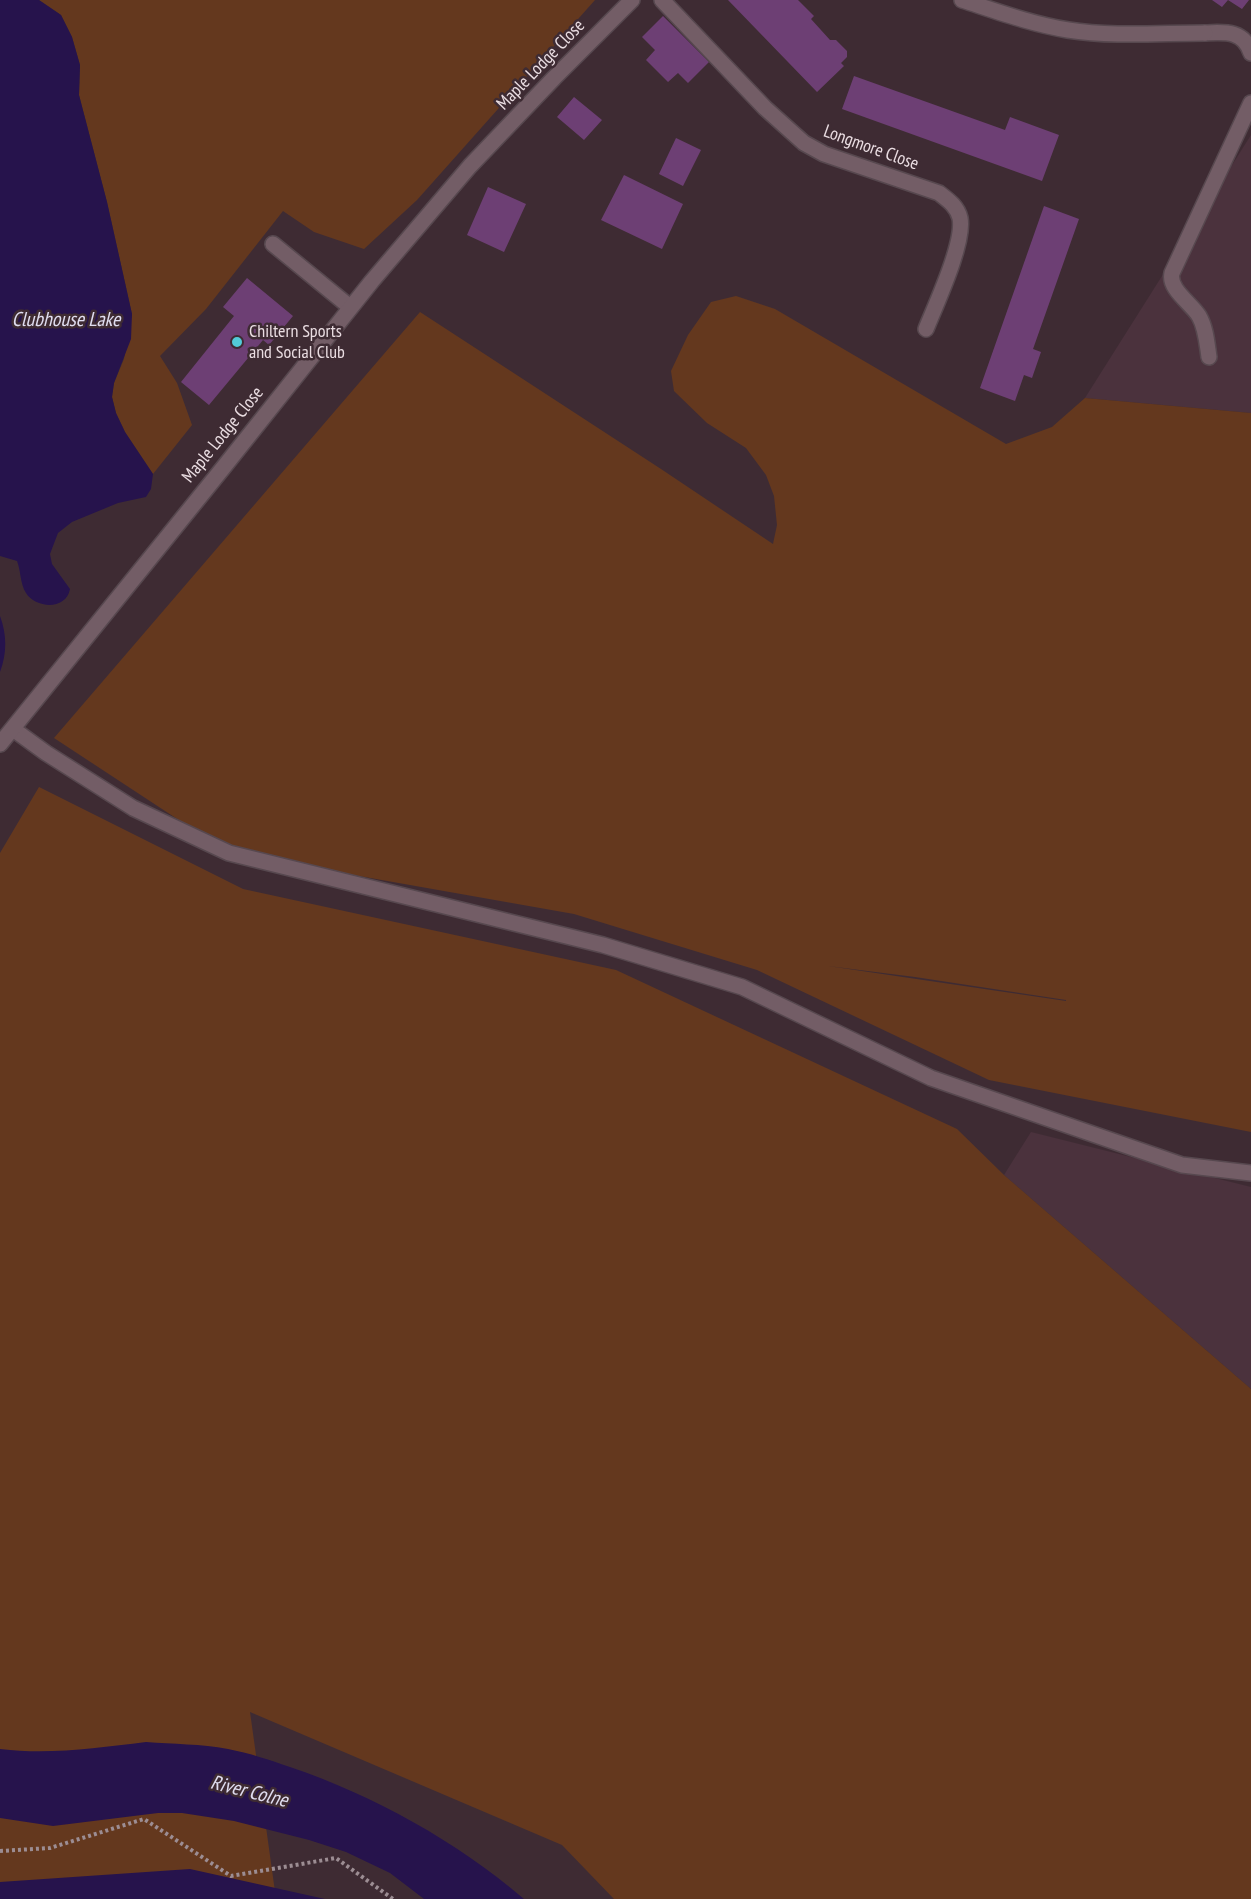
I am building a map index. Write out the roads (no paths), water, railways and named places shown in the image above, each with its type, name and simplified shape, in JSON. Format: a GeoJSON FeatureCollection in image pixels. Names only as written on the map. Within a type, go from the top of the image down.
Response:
{"type":"FeatureCollection","features":[{"type":"Feature","properties":{"kind":"street","name":"Maple Lodge Close"},"geometry":{"type":"LineString","coordinates":[[0,744],[350,307],[470,166],[632,0]]}},
{"type":"Feature","properties":{"kind":"street","name":"Longmore Close"},"geometry":{"type":"LineString","coordinates":[[663,0],[765,108],[804,143],[824,154],[939,193],[951,202],[960,216],[961,230],[955,253],[926,329]]}},
{"type":"Feature","properties":{"kind":"street"},"geometry":{"type":"LineString","coordinates":[[962,0],[1025,20],[1093,33],[1233,33],[1245,39],[1251,53]]}},
{"type":"Feature","properties":{"kind":"street"},"geometry":{"type":"LineString","coordinates":[[1209,357],[1200,317],[1174,286],[1171,279],[1249,111]]}},
{"type":"Feature","properties":{"kind":"street"},"geometry":{"type":"LineString","coordinates":[[273,244],[350,307]]}},
{"type":"Feature","properties":{"kind":"street"},"geometry":{"type":"LineString","coordinates":[[13,729],[46,753],[133,808],[229,853],[603,945],[742,987],[932,1078],[1182,1165],[1251,1173]]}},
{"type":"Feature","properties":{"kind":"water","name":"Clubhouse Lake"},"geometry":{"type":"Polygon","coordinates":[[[0,0],[39,0],[61,15],[72,37],[80,65],[79,95],[107,202],[132,314],[131,339],[114,383],[112,397],[116,413],[125,432],[153,474],[151,489],[146,497],[118,503],[72,522],[58,533],[50,554],[52,564],[70,589],[63,601],[50,605],[30,598],[23,586],[17,561],[0,556],[0,0]]]}},
{"type":"Feature","properties":{"kind":"water"},"geometry":{"type":"Polygon","coordinates":[[[0,616],[5,644],[0,672],[0,616]]]}},
{"type":"Feature","properties":{"kind":"water","name":"River Colne"},"geometry":{"type":"Polygon","coordinates":[[[146,1742],[208,1746],[236,1751],[267,1759],[322,1779],[383,1806],[442,1839],[524,1899],[424,1899],[390,1873],[346,1852],[234,1821],[182,1813],[158,1813],[53,1826],[0,1818],[0,1749],[55,1751],[146,1742]]]}},
{"type":"Feature","properties":{"kind":"water"},"geometry":{"type":"Polygon","coordinates":[[[190,1869],[325,1899],[0,1899],[0,1882],[190,1869]]]}},
{"type":"Feature","properties":{"kind":"place","name":"Chiltern Sports and Social Club"},"geometry":{"type":"Point","coordinates":[237,342]}}]}
